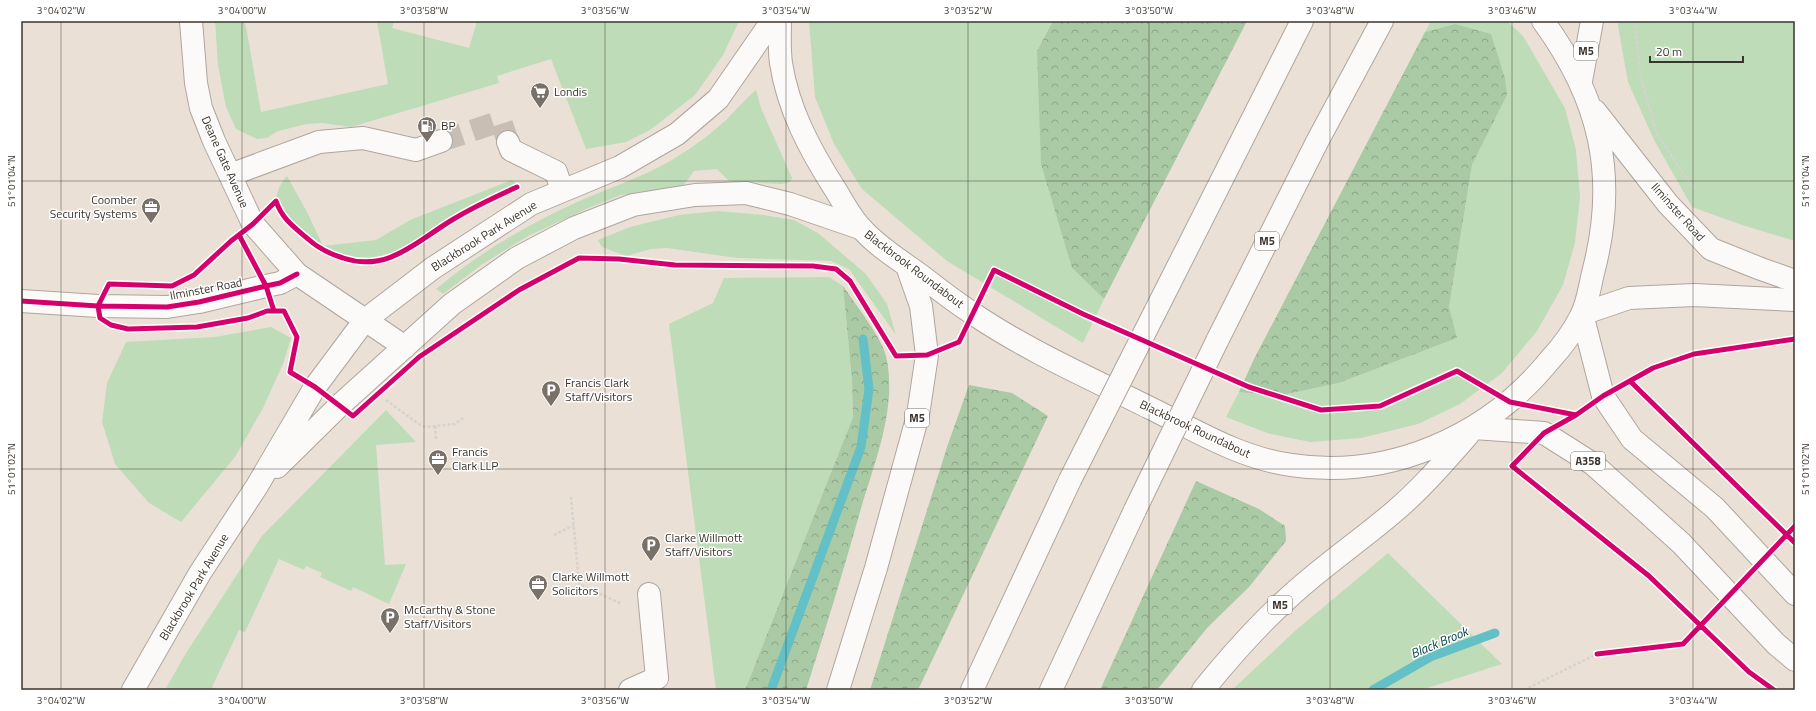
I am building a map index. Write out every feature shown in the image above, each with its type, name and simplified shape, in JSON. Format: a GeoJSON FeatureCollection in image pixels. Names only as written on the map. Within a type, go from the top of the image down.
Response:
{"type":"FeatureCollection","features":[{"type":"Feature","properties":{"kind":"main road","name":"Deane Gate Avenue"},"geometry":{"type":"LineString","coordinates":[[191,21],[196,83],[201,108],[253,224],[297,274],[406,347]]}},
{"type":"Feature","properties":{"kind":"main road","name":"Blackbrook Park Avenue"},"geometry":{"type":"LineString","coordinates":[[133,690],[200,573],[257,486],[315,387],[365,320],[433,268],[531,204],[620,167],[677,134],[718,99],[772,21]]}},
{"type":"Feature","properties":{"kind":"main road","name":"Blackbrook Roundabout"},"geometry":{"type":"LineString","coordinates":[[780,21],[780,61],[792,110],[814,157],[860,228],[972,314],[1050,358],[1246,455],[1291,465],[1342,468],[1384,463],[1421,453],[1474,428],[1510,402],[1540,372],[1560,348],[1582,314],[1601,241],[1605,186],[1598,132],[1590,104],[1580,81],[1561,45],[1543,21]]}},
{"type":"Feature","properties":{"kind":"main road"},"geometry":{"type":"LineString","coordinates":[[972,690],[1070,480],[1302,21]]}},
{"type":"Feature","properties":{"kind":"main road","name":"M5"},"geometry":{"type":"LineString","coordinates":[[1051,690],[1135,510],[1217,341],[1318,140],[1382,21]]}},
{"type":"Feature","properties":{"kind":"main road","name":"M5"},"geometry":{"type":"LineString","coordinates":[[1580,81],[1592,21]]}},
{"type":"Feature","properties":{"kind":"main road","name":"Ilminster Road"},"geometry":{"type":"LineString","coordinates":[[1590,104],[1668,204],[1711,249],[1795,281]]}},
{"type":"Feature","properties":{"kind":"main road"},"geometry":{"type":"LineString","coordinates":[[230,175],[319,142],[363,138],[416,150],[441,141]]}},
{"type":"Feature","properties":{"kind":"main road"},"geometry":{"type":"LineString","coordinates":[[508,142],[511,150],[556,172],[562,190]]}},
{"type":"Feature","properties":{"kind":"main road","name":"Blackbrook Park Avenue"},"geometry":{"type":"LineString","coordinates":[[257,486],[340,405],[452,304],[517,258],[574,228],[633,205],[695,195],[746,193],[790,204],[860,228]]}},
{"type":"Feature","properties":{"kind":"main road","name":"M5"},"geometry":{"type":"LineString","coordinates":[[838,690],[876,568],[918,414],[927,354],[921,306],[908,266]]}},
{"type":"Feature","properties":{"kind":"main road","name":"Ilminster Road"},"geometry":{"type":"LineString","coordinates":[[21,300],[98,306],[167,307],[198,302],[280,283],[297,274]]}},
{"type":"Feature","properties":{"kind":"main road"},"geometry":{"type":"LineString","coordinates":[[1795,300],[1694,295],[1629,298],[1582,314],[1603,396],[1632,439],[1715,508],[1795,594]]}},
{"type":"Feature","properties":{"kind":"main road","name":"M5"},"geometry":{"type":"LineString","coordinates":[[1203,690],[1239,645],[1286,599],[1323,567],[1396,510],[1439,468],[1474,428]]}},
{"type":"Feature","properties":{"kind":"main road","name":"A358"},"geometry":{"type":"LineString","coordinates":[[1474,428],[1544,433],[1593,464],[1681,543],[1776,644],[1795,660]]}},
{"type":"Feature","properties":{"kind":"main road"},"geometry":{"type":"LineString","coordinates":[[630,690],[657,678],[650,602]]}},
{"type":"Feature","properties":{"kind":"path"},"geometry":{"type":"LineString","coordinates":[[1635,21],[1640,74],[1657,134],[1695,190]]}},
{"type":"Feature","properties":{"kind":"path"},"geometry":{"type":"LineString","coordinates":[[382,397],[420,425],[426,427],[455,424],[463,418]]}},
{"type":"Feature","properties":{"kind":"path"},"geometry":{"type":"LineString","coordinates":[[435,426],[436,439]]}},
{"type":"Feature","properties":{"kind":"path"},"geometry":{"type":"LineString","coordinates":[[571,497],[579,584],[638,612],[650,602]]}},
{"type":"Feature","properties":{"kind":"path"},"geometry":{"type":"LineString","coordinates":[[554,535],[574,525]]}},
{"type":"Feature","properties":{"kind":"path"},"geometry":{"type":"LineString","coordinates":[[1524,690],[1598,654],[1605,653]]}},
{"type":"Feature","properties":{"kind":"green space"},"geometry":{"type":"Polygon","coordinates":[[[215,21],[245,21],[261,112],[388,84],[377,21],[394,21],[392,28],[469,48],[477,21],[739,21],[723,55],[695,95],[650,130],[626,142],[586,149],[551,59],[497,76],[499,83],[351,127],[322,123],[307,124],[278,131],[267,138],[257,139],[236,129],[226,107],[218,65],[215,21]]]}},
{"type":"Feature","properties":{"kind":"green space"},"geometry":{"type":"Polygon","coordinates":[[[809,21],[1053,21],[1037,51],[1072,268],[1104,299],[1083,343],[947,261],[862,189],[834,144],[815,97],[809,21]]]}},
{"type":"Feature","properties":{"kind":"green space"},"geometry":{"type":"Polygon","coordinates":[[[1053,21],[1247,21],[1104,299],[1072,268],[1041,164],[1037,51],[1053,21]]]}},
{"type":"Feature","properties":{"kind":"green space"},"geometry":{"type":"Polygon","coordinates":[[[1431,21],[1507,21],[1523,36],[1565,108],[1576,150],[1580,197],[1575,243],[1563,285],[1537,331],[1502,373],[1460,404],[1418,424],[1361,438],[1310,442],[1267,433],[1226,417],[1239,392],[1277,396],[1339,383],[1457,338],[1449,307],[1472,165],[1507,95],[1455,24],[1425,32],[1431,21]]]}},
{"type":"Feature","properties":{"kind":"green space"},"geometry":{"type":"Polygon","coordinates":[[[1619,21],[1795,21],[1795,241],[1742,225],[1692,207],[1654,140],[1628,82],[1618,26],[1619,21]]]}},
{"type":"Feature","properties":{"kind":"green space"},"geometry":{"type":"Polygon","coordinates":[[[1455,24],[1491,34],[1505,78],[1507,95],[1472,165],[1449,307],[1457,338],[1339,383],[1277,396],[1239,392],[1254,359],[1425,32],[1455,24]]]}},
{"type":"Feature","properties":{"kind":"green space"},"geometry":{"type":"Polygon","coordinates":[[[756,90],[761,108],[792,178],[790,182],[781,184],[729,181],[717,169],[694,171],[683,186],[621,195],[586,209],[528,236],[481,265],[443,294],[436,289],[468,264],[536,222],[646,173],[677,157],[720,126],[756,90]]]}},
{"type":"Feature","properties":{"kind":"green space"},"geometry":{"type":"Polygon","coordinates":[[[287,176],[307,212],[323,246],[376,240],[410,220],[512,180],[517,184],[517,187],[460,215],[401,253],[383,260],[367,262],[351,261],[322,249],[283,216],[279,211],[276,201],[280,185],[287,176]]]}},
{"type":"Feature","properties":{"kind":"green space"},"geometry":{"type":"Polygon","coordinates":[[[718,211],[763,215],[794,220],[818,233],[866,274],[887,304],[896,335],[849,269],[831,261],[737,258],[667,248],[651,249],[626,256],[602,247],[598,240],[630,227],[679,215],[718,211]]]}},
{"type":"Feature","properties":{"kind":"green space"},"geometry":{"type":"Polygon","coordinates":[[[829,277],[843,286],[852,381],[853,417],[745,690],[716,690],[669,324],[713,303],[724,278],[829,277]]]}},
{"type":"Feature","properties":{"kind":"green space"},"geometry":{"type":"Polygon","coordinates":[[[843,286],[874,330],[886,356],[889,376],[889,395],[883,435],[806,690],[745,690],[853,417],[852,381],[843,286]]]}},
{"type":"Feature","properties":{"kind":"green space"},"geometry":{"type":"Polygon","coordinates":[[[271,327],[291,338],[283,364],[263,408],[235,457],[181,522],[149,503],[115,464],[102,422],[107,383],[126,342],[215,337],[271,327]]]}},
{"type":"Feature","properties":{"kind":"green space"},"geometry":{"type":"Polygon","coordinates":[[[969,385],[1012,393],[1048,416],[918,690],[870,690],[948,444],[969,385]]]}},
{"type":"Feature","properties":{"kind":"green space"},"geometry":{"type":"Polygon","coordinates":[[[386,410],[416,442],[376,445],[385,565],[406,564],[389,604],[353,587],[351,591],[320,577],[322,573],[306,566],[304,570],[279,559],[245,632],[239,630],[212,687],[218,690],[165,690],[186,653],[262,536],[386,410]]]}},
{"type":"Feature","properties":{"kind":"green space"},"geometry":{"type":"Polygon","coordinates":[[[1196,481],[1259,509],[1285,526],[1286,541],[1249,587],[1207,628],[1157,690],[1100,690],[1196,481]]]}},
{"type":"Feature","properties":{"kind":"green space"},"geometry":{"type":"Polygon","coordinates":[[[1388,553],[1502,664],[1421,690],[1232,690],[1295,631],[1388,553]]]}},
{"type":"Feature","properties":{"kind":"waterway"},"geometry":{"type":"LineString","coordinates":[[771,690],[861,447],[869,389],[863,339]]}},
{"type":"Feature","properties":{"kind":"waterway","name":"Black Brook"},"geometry":{"type":"LineString","coordinates":[[1373,690],[1430,657],[1495,633]]}},
{"type":"Feature","properties":{"kind":"tunnel"},"geometry":{"type":"LineString","coordinates":[[441,141],[501,121],[508,142]]}},
{"type":"Feature","properties":{"kind":"cycle path"},"geometry":{"type":"LineString","coordinates":[[517,187],[460,215],[401,252],[388,258],[359,262],[329,253],[320,248],[298,231],[285,218],[276,201],[253,224],[231,241],[194,275],[172,286],[109,284],[98,306],[100,318],[111,325],[128,329],[197,327],[248,318],[267,311],[284,311],[297,337],[290,372],[315,387],[353,416],[419,357],[519,290],[579,258],[619,259],[675,265],[813,266],[836,269],[850,281],[896,356],[927,355],[959,342],[994,270],[1083,314],[1249,387],[1321,410],[1380,406],[1457,371],[1510,402],[1576,415]]}},
{"type":"Feature","properties":{"kind":"cycle path"},"geometry":{"type":"LineString","coordinates":[[239,235],[266,286],[274,311]]}},
{"type":"Feature","properties":{"kind":"cycle path"},"geometry":{"type":"LineString","coordinates":[[21,301],[98,306],[167,307],[199,302],[280,283],[297,274]]}},
{"type":"Feature","properties":{"kind":"cycle path"},"geometry":{"type":"LineString","coordinates":[[1774,690],[1749,672],[1649,576],[1512,466],[1544,433],[1576,415],[1603,396],[1653,368],[1694,354],[1795,339]]}},
{"type":"Feature","properties":{"kind":"cycle path"},"geometry":{"type":"LineString","coordinates":[[1630,381],[1795,543]]}},
{"type":"Feature","properties":{"kind":"cycle path"},"geometry":{"type":"LineString","coordinates":[[1597,654],[1683,644],[1795,526]]}},
{"type":"Feature","properties":{"kind":"place","name":"Londis"},"geometry":{"type":"Point","coordinates":[540,109]}},
{"type":"Feature","properties":{"kind":"place","name":"BP"},"geometry":{"type":"Point","coordinates":[427,143]}},
{"type":"Feature","properties":{"kind":"place","name":"Coomber Security Systems"},"geometry":{"type":"Point","coordinates":[151,224]}},
{"type":"Feature","properties":{"kind":"place","name":"Francis Clark Staff/Visitors"},"geometry":{"type":"Point","coordinates":[551,407]}},
{"type":"Feature","properties":{"kind":"place","name":"Francis Clark LLP"},"geometry":{"type":"Point","coordinates":[438,476]}},
{"type":"Feature","properties":{"kind":"place","name":"Clarke Willmott Staff/Visitors"},"geometry":{"type":"Point","coordinates":[651,562]}},
{"type":"Feature","properties":{"kind":"place","name":"Clarke Willmott Solicitors"},"geometry":{"type":"Point","coordinates":[538,601]}},
{"type":"Feature","properties":{"kind":"place","name":"McCarthy & Stone Staff/Visitors"},"geometry":{"type":"Point","coordinates":[390,634]}}]}
